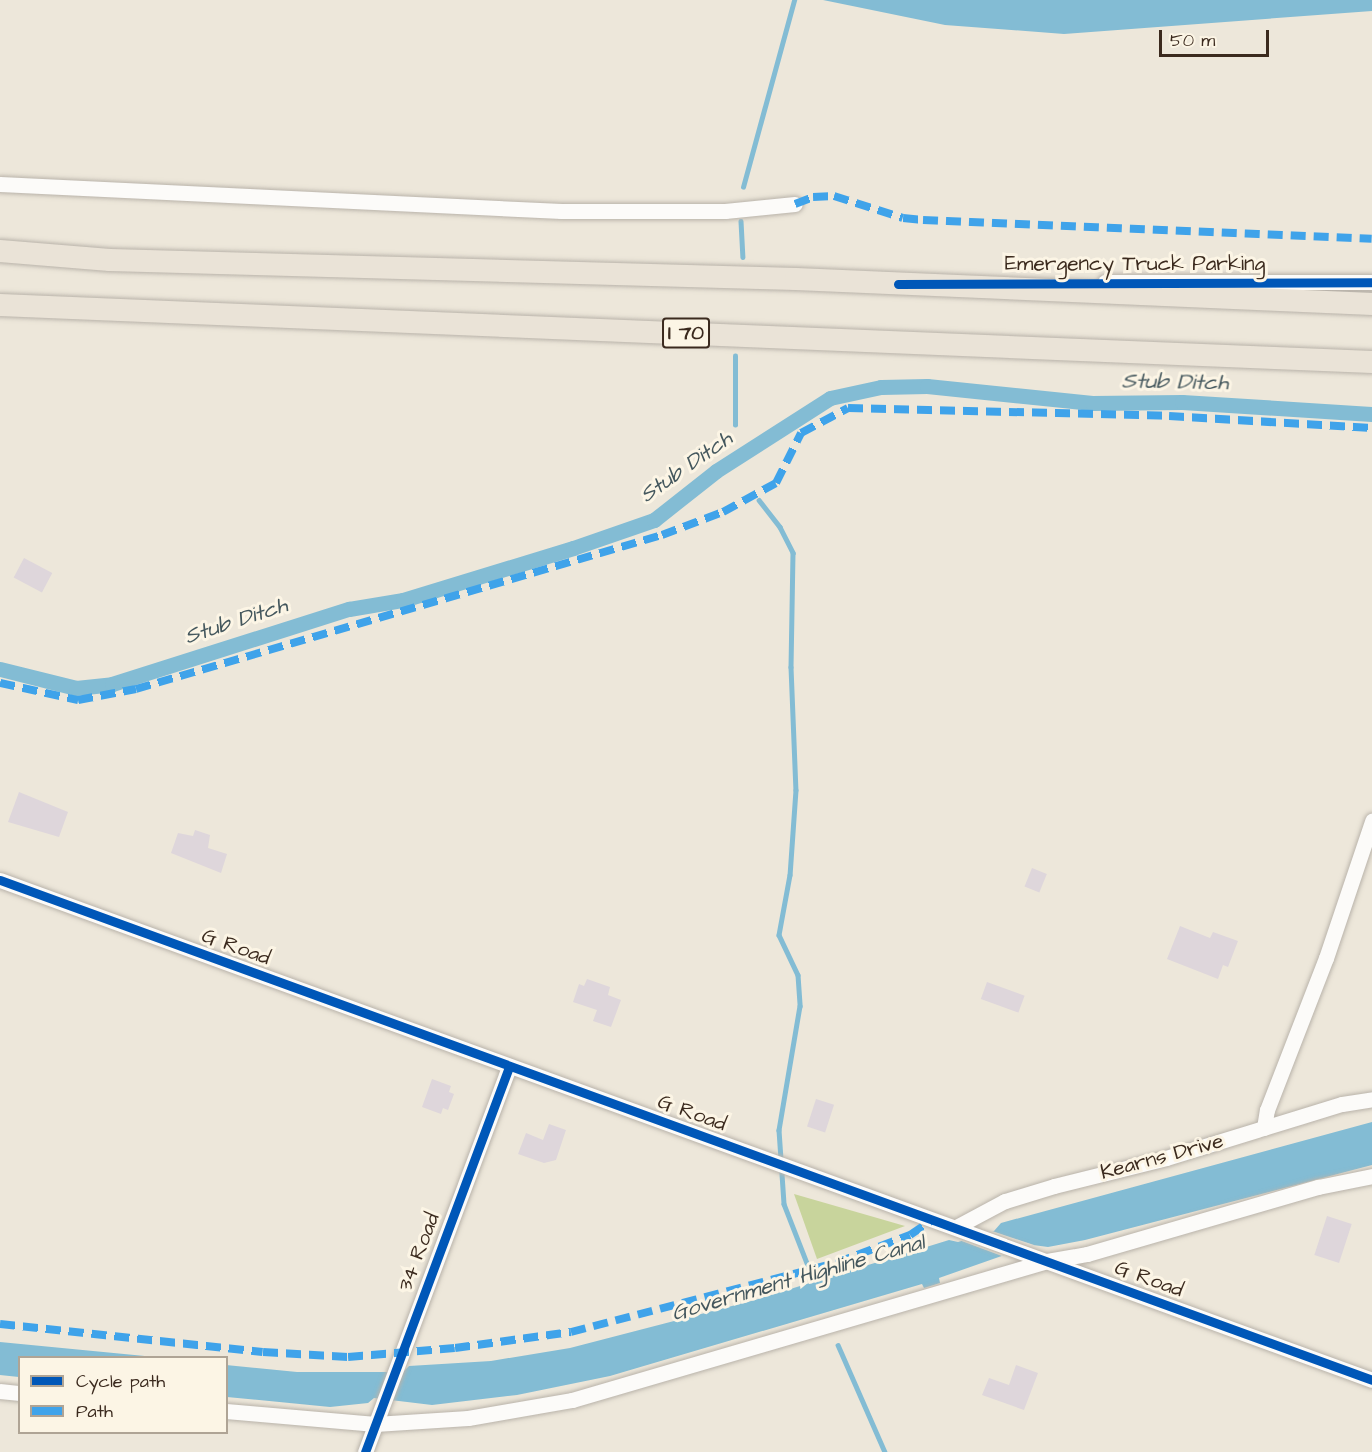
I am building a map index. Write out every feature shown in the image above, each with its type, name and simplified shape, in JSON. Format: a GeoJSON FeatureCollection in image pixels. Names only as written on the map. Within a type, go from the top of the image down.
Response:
{"type":"FeatureCollection","features":[{"type":"Feature","properties":{"kind":"highway"},"geometry":{"type":"LineString","coordinates":[[0,251],[122,260],[898,284],[1372,304]]}},
{"type":"Feature","properties":{"kind":"highway","name":"I 70"},"geometry":{"type":"LineString","coordinates":[[0,304],[1372,362]]}},
{"type":"Feature","properties":{"kind":"street"},"geometry":{"type":"LineString","coordinates":[[0,184],[561,211],[725,211],[795,204]]}},
{"type":"Feature","properties":{"kind":"street","name":"Emergency Truck Parking"},"geometry":{"type":"LineString","coordinates":[[898,284],[1372,282]]}},
{"type":"Feature","properties":{"kind":"street"},"geometry":{"type":"LineString","coordinates":[[1264,1128],[1267,1110],[1326,958],[1372,821]]}},
{"type":"Feature","properties":{"kind":"street","name":"G Road"},"geometry":{"type":"LineString","coordinates":[[0,880],[1372,1380]]}},
{"type":"Feature","properties":{"kind":"street","name":"34 Road"},"geometry":{"type":"LineString","coordinates":[[365,1452],[509,1066]]}},
{"type":"Feature","properties":{"kind":"street","name":"Kearns Drive"},"geometry":{"type":"LineString","coordinates":[[956,1227],[1015,1198],[1342,1104],[1372,1099]]}},
{"type":"Feature","properties":{"kind":"street"},"geometry":{"type":"LineString","coordinates":[[228,1411],[375,1425],[468,1418],[572,1400],[1047,1261],[1087,1254],[1318,1186],[1372,1176]]}},
{"type":"Feature","properties":{"kind":"street"},"geometry":{"type":"LineString","coordinates":[[0,1391],[18,1393]]}},
{"type":"Feature","properties":{"kind":"green space"},"geometry":{"type":"Polygon","coordinates":[[[794,1194],[905,1226],[817,1259],[794,1194]]]}},
{"type":"Feature","properties":{"kind":"water"},"geometry":{"type":"Polygon","coordinates":[[[823,0],[1372,0],[1372,11],[1064,34],[945,25],[823,0]]]}},
{"type":"Feature","properties":{"kind":"water"},"geometry":{"type":"Polygon","coordinates":[[[1372,1122],[1372,1165],[1085,1240],[1048,1247],[1033,1245],[939,1278],[940,1283],[924,1288],[922,1284],[610,1376],[517,1395],[432,1405],[374,1398],[368,1403],[330,1407],[228,1397],[228,1365],[297,1372],[403,1372],[409,1366],[491,1361],[570,1348],[755,1300],[949,1240],[958,1242],[994,1231],[1001,1223],[1372,1122]]]}},
{"type":"Feature","properties":{"kind":"water"},"geometry":{"type":"Polygon","coordinates":[[[0,1342],[145,1356],[18,1356],[18,1377],[0,1375],[0,1342]]]}},
{"type":"Feature","properties":{"kind":"pier"},"geometry":{"type":"Polygon","coordinates":[[[992,1231],[1034,1245],[1002,1256],[959,1240],[992,1231]]]}},
{"type":"Feature","properties":{"kind":"building"},"geometry":{"type":"Polygon","coordinates":[[[24,558],[52,573],[42,592],[14,577],[24,558]]]}},
{"type":"Feature","properties":{"kind":"building"},"geometry":{"type":"Polygon","coordinates":[[[19,792],[68,812],[59,837],[8,822],[19,792]]]}},
{"type":"Feature","properties":{"kind":"building"},"geometry":{"type":"Polygon","coordinates":[[[195,830],[210,835],[208,848],[227,854],[221,873],[171,853],[178,833],[193,836],[195,830]]]}},
{"type":"Feature","properties":{"kind":"building"},"geometry":{"type":"Polygon","coordinates":[[[1032,868],[1047,874],[1039,893],[1025,887],[1032,868]]]}},
{"type":"Feature","properties":{"kind":"building"},"geometry":{"type":"Polygon","coordinates":[[[1180,926],[1210,938],[1213,932],[1238,941],[1228,967],[1223,965],[1218,979],[1167,959],[1180,926]]]}},
{"type":"Feature","properties":{"kind":"building"},"geometry":{"type":"Polygon","coordinates":[[[587,979],[610,987],[608,995],[621,1000],[611,1027],[593,1021],[597,1010],[573,1002],[579,984],[584,986],[587,979]]]}},
{"type":"Feature","properties":{"kind":"building"},"geometry":{"type":"Polygon","coordinates":[[[987,982],[1025,996],[1018,1013],[981,999],[987,982]]]}},
{"type":"Feature","properties":{"kind":"building"},"geometry":{"type":"Polygon","coordinates":[[[432,1079],[451,1086],[449,1092],[454,1094],[448,1110],[443,1108],[441,1114],[422,1107],[432,1079]]]}},
{"type":"Feature","properties":{"kind":"building"},"geometry":{"type":"Polygon","coordinates":[[[816,1099],[834,1105],[825,1132],[807,1127],[816,1099]]]}},
{"type":"Feature","properties":{"kind":"building"},"geometry":{"type":"Polygon","coordinates":[[[549,1124],[566,1130],[556,1160],[544,1163],[518,1154],[526,1133],[543,1140],[549,1124]]]}},
{"type":"Feature","properties":{"kind":"building"},"geometry":{"type":"Polygon","coordinates":[[[1327,1216],[1352,1224],[1339,1263],[1314,1255],[1327,1216]]]}},
{"type":"Feature","properties":{"kind":"building"},"geometry":{"type":"Polygon","coordinates":[[[1016,1365],[1038,1373],[1024,1410],[982,1395],[989,1378],[1009,1385],[1016,1365]]]}},
{"type":"Feature","properties":{"kind":"waterway"},"geometry":{"type":"LineString","coordinates":[[743,187],[794,0]]}},
{"type":"Feature","properties":{"kind":"waterway"},"geometry":{"type":"LineString","coordinates":[[741,221],[743,257]]}},
{"type":"Feature","properties":{"kind":"waterway"},"geometry":{"type":"LineString","coordinates":[[735,356],[735,425]]}},
{"type":"Feature","properties":{"kind":"waterway","name":"Stub Ditch"},"geometry":{"type":"LineString","coordinates":[[0,669],[76,688],[112,684],[349,609],[403,600],[573,548],[654,520],[716,471],[830,398],[881,387],[927,386],[1092,403],[1182,402],[1372,414]]}},
{"type":"Feature","properties":{"kind":"waterway","name":"Government Highline Canal"},"geometry":{"type":"LineString","coordinates":[[759,500],[780,527],[793,553],[791,667],[796,790],[790,875],[779,935],[798,975],[800,1006],[779,1130],[784,1204],[809,1268]]}},
{"type":"Feature","properties":{"kind":"waterway"},"geometry":{"type":"LineString","coordinates":[[838,1345],[885,1452]]}},
{"type":"Feature","properties":{"kind":"marked path"},"geometry":{"type":"LineString","coordinates":[[795,204],[813,197],[834,196],[903,218],[923,220],[1372,239]]}},
{"type":"Feature","properties":{"kind":"marked path"},"geometry":{"type":"LineString","coordinates":[[0,683],[78,700],[136,689],[662,535],[723,512],[776,483],[801,433],[848,408],[1169,416],[1372,428]]}},
{"type":"Feature","properties":{"kind":"marked path"},"geometry":{"type":"LineString","coordinates":[[0,1324],[263,1352],[348,1357],[455,1348],[571,1332],[836,1263],[910,1235],[934,1219]]}},
{"type":"Feature","properties":{"kind":"cycle path"},"geometry":{"type":"LineString","coordinates":[[898,284],[1372,282]]}},
{"type":"Feature","properties":{"kind":"cycle path"},"geometry":{"type":"LineString","coordinates":[[0,880],[1372,1380]]}},
{"type":"Feature","properties":{"kind":"cycle path"},"geometry":{"type":"LineString","coordinates":[[365,1452],[509,1066]]}}]}
